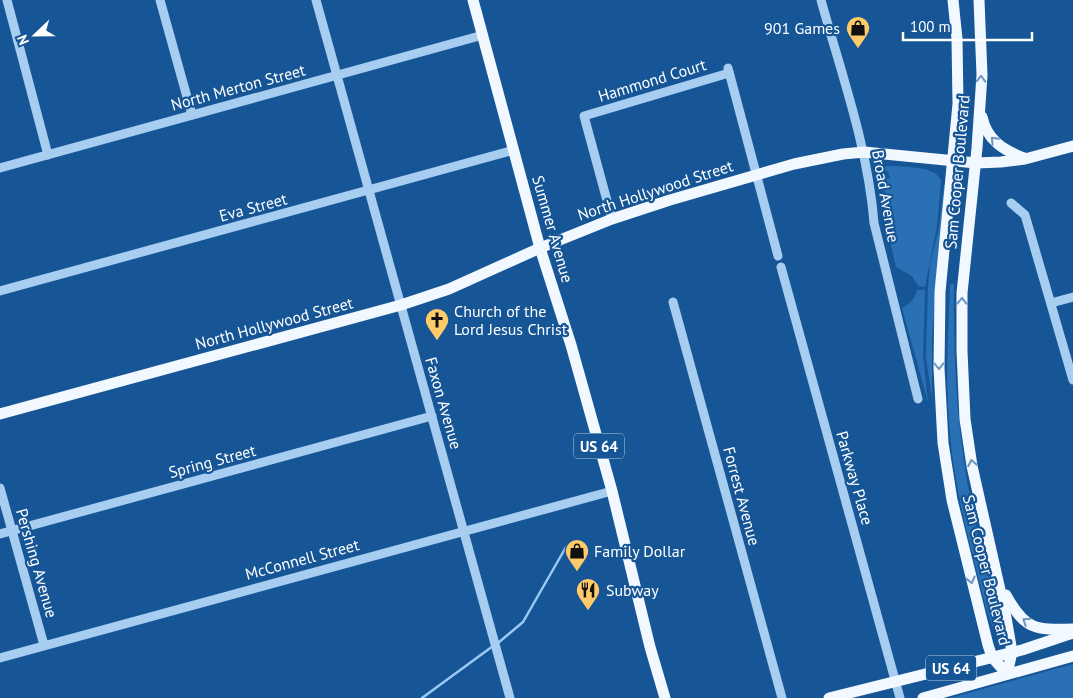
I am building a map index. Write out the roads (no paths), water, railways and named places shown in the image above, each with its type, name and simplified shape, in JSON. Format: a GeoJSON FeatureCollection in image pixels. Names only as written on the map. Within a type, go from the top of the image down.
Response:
{"type":"FeatureCollection","features":[{"type":"Feature","properties":{"kind":"main road","name":"Summer Avenue"},"geometry":{"type":"LineString","coordinates":[[473,0],[540,248],[571,345],[612,491],[650,647],[665,698]]}},
{"type":"Feature","properties":{"kind":"main road","name":"Sam Cooper Boulevard"},"geometry":{"type":"LineString","coordinates":[[953,0],[957,39],[958,104],[940,292],[939,368],[943,443],[952,500],[992,657],[1007,674]]}},
{"type":"Feature","properties":{"kind":"main road","name":"Sam Cooper Boulevard"},"geometry":{"type":"LineString","coordinates":[[979,0],[982,75],[976,163],[962,293],[962,351],[965,419],[972,466],[1005,612],[1012,652],[1007,674]]}},
{"type":"Feature","properties":{"kind":"main road"},"geometry":{"type":"LineString","coordinates":[[980,108],[986,130],[994,140],[1012,154],[1025,159]]}},
{"type":"Feature","properties":{"kind":"main road","name":"North Hollywood Street"},"geometry":{"type":"LineString","coordinates":[[0,414],[401,305],[449,289],[540,248],[612,219],[794,164],[842,154],[864,152],[976,163],[1001,162],[1025,159],[1073,146]]}},
{"type":"Feature","properties":{"kind":"main road"},"geometry":{"type":"LineString","coordinates":[[997,579],[1015,612],[1026,623],[1038,628],[1053,630],[1073,629]]}},
{"type":"Feature","properties":{"kind":"main road","name":"US 64"},"geometry":{"type":"LineString","coordinates":[[829,698],[1012,652],[1073,634]]}},
{"type":"Feature","properties":{"kind":"main road","name":"US 64"},"geometry":{"type":"LineString","coordinates":[[923,698],[1073,656]]}},
{"type":"Feature","properties":{"kind":"street"},"geometry":{"type":"LineString","coordinates":[[7,0],[48,155]]}},
{"type":"Feature","properties":{"kind":"street"},"geometry":{"type":"LineString","coordinates":[[160,0],[192,115]]}},
{"type":"Feature","properties":{"kind":"street","name":"Faxon Avenue"},"geometry":{"type":"LineString","coordinates":[[316,0],[510,698]]}},
{"type":"Feature","properties":{"kind":"street","name":"Broad Avenue"},"geometry":{"type":"LineString","coordinates":[[821,0],[864,152],[872,195],[874,223],[918,399]]}},
{"type":"Feature","properties":{"kind":"street","name":"North Merton Street"},"geometry":{"type":"LineString","coordinates":[[0,168],[483,35]]}},
{"type":"Feature","properties":{"kind":"street","name":"Hammond Court"},"geometry":{"type":"LineString","coordinates":[[612,219],[584,116],[729,70],[757,174]]}},
{"type":"Feature","properties":{"kind":"street","name":"Eva Street"},"geometry":{"type":"LineString","coordinates":[[0,291],[514,150]]}},
{"type":"Feature","properties":{"kind":"street"},"geometry":{"type":"LineString","coordinates":[[757,174],[778,256]]}},
{"type":"Feature","properties":{"kind":"street"},"geometry":{"type":"LineString","coordinates":[[1011,203],[1025,215],[1073,380]]}},
{"type":"Feature","properties":{"kind":"street","name":"Parkway Place"},"geometry":{"type":"LineString","coordinates":[[780,267],[900,698]]}},
{"type":"Feature","properties":{"kind":"street"},"geometry":{"type":"LineString","coordinates":[[1051,303],[1073,297]]}},
{"type":"Feature","properties":{"kind":"street","name":"Forrest Avenue"},"geometry":{"type":"LineString","coordinates":[[673,302],[782,698]]}},
{"type":"Feature","properties":{"kind":"street","name":"Spring Street"},"geometry":{"type":"LineString","coordinates":[[0,534],[432,416]]}},
{"type":"Feature","properties":{"kind":"street","name":"Pershing Avenue"},"geometry":{"type":"LineString","coordinates":[[0,488],[44,645]]}},
{"type":"Feature","properties":{"kind":"street","name":"McConnell Street"},"geometry":{"type":"LineString","coordinates":[[0,658],[612,491]]}},
{"type":"Feature","properties":{"kind":"waterway"},"geometry":{"type":"LineString","coordinates":[[498,643],[523,622],[566,547]]}},
{"type":"Feature","properties":{"kind":"waterway"},"geometry":{"type":"LineString","coordinates":[[422,698],[493,646]]}},
{"type":"Feature","properties":{"kind":"place","name":"901 Games"},"geometry":{"type":"Point","coordinates":[858,49]}},
{"type":"Feature","properties":{"kind":"place","name":"Church of the Lord Jesus Christ"},"geometry":{"type":"Point","coordinates":[437,341]}},
{"type":"Feature","properties":{"kind":"place","name":"Family Dollar"},"geometry":{"type":"Point","coordinates":[577,572]}},
{"type":"Feature","properties":{"kind":"place","name":"Subway"},"geometry":{"type":"Point","coordinates":[588,611]}}]}
